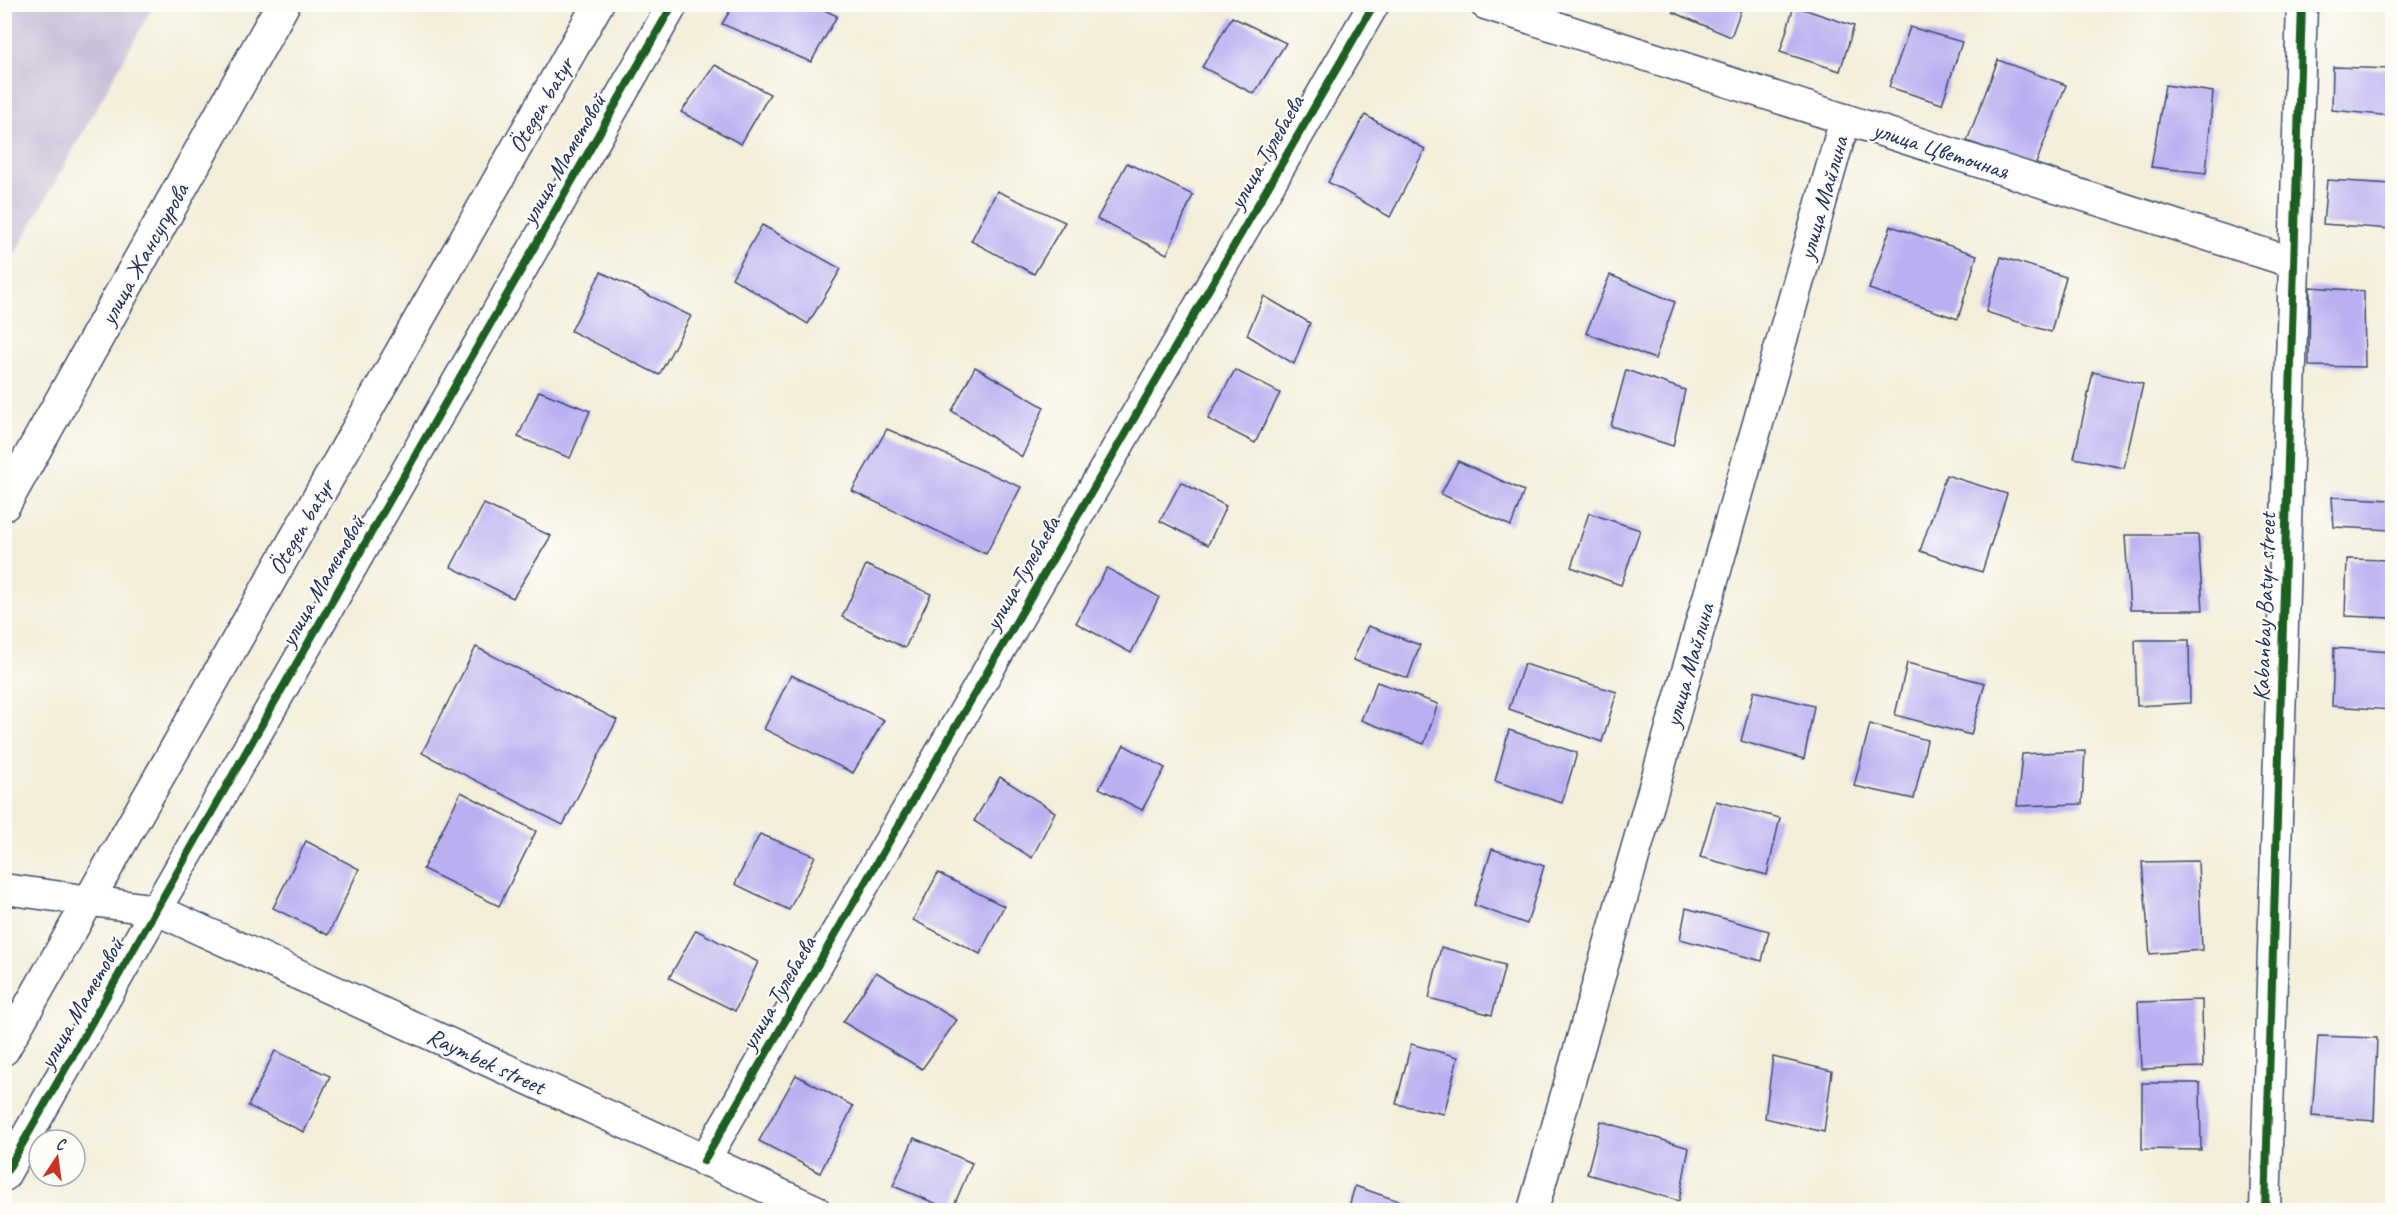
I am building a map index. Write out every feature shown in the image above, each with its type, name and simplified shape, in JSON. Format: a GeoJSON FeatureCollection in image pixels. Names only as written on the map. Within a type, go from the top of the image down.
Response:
{"type":"FeatureCollection","features":[{"type":"Feature","properties":{"kind":"main road","name":"улица Жансугурова"},"geometry":{"type":"LineString","coordinates":[[4,504],[283,4]]}},
{"type":"Feature","properties":{"kind":"street","name":"Ötegen batyr"},"geometry":{"type":"LineString","coordinates":[[4,1050],[598,4]]}},
{"type":"Feature","properties":{"kind":"street","name":"улица Маметовой"},"geometry":{"type":"LineString","coordinates":[[4,1176],[673,4]]}},
{"type":"Feature","properties":{"kind":"street","name":"улица Тулебаева"},"geometry":{"type":"LineString","coordinates":[[704,1161],[1374,4]]}},
{"type":"Feature","properties":{"kind":"street","name":"улица Цветочная"},"geometry":{"type":"LineString","coordinates":[[1485,4],[2294,263]]}},
{"type":"Feature","properties":{"kind":"street","name":"Kabanbay Batyr street"},"geometry":{"type":"LineString","coordinates":[[2265,1210],[2302,4]]}},
{"type":"Feature","properties":{"kind":"street","name":"улица Майлина"},"geometry":{"type":"LineString","coordinates":[[1533,1210],[1845,119]]}},
{"type":"Feature","properties":{"kind":"street","name":"Raymbek street"},"geometry":{"type":"LineString","coordinates":[[4,889],[157,910],[815,1210]]}},
{"type":"Feature","properties":{"kind":"shaded area"},"geometry":{"type":"Polygon","coordinates":[[[4,5],[154,5],[5,272],[4,5]]]}},
{"type":"Feature","properties":{"kind":"building"},"geometry":{"type":"Polygon","coordinates":[[[734,4],[812,4],[837,16],[811,62],[722,24],[734,4]]]}},
{"type":"Feature","properties":{"kind":"building"},"geometry":{"type":"Polygon","coordinates":[[[1676,4],[1743,4],[1731,37],[1673,12],[1676,4]]]}},
{"type":"Feature","properties":{"kind":"building"},"geometry":{"type":"Polygon","coordinates":[[[1794,6],[1854,26],[1840,71],[1780,52],[1794,6]]]}},
{"type":"Feature","properties":{"kind":"building"},"geometry":{"type":"Polygon","coordinates":[[[1232,17],[1286,43],[1254,94],[1202,67],[1232,17]]]}},
{"type":"Feature","properties":{"kind":"building"},"geometry":{"type":"Polygon","coordinates":[[[1910,27],[1962,42],[1942,104],[1889,87],[1910,27]]]}},
{"type":"Feature","properties":{"kind":"building"},"geometry":{"type":"Polygon","coordinates":[[[1998,60],[2066,85],[2035,166],[1967,141],[1998,60]]]}},
{"type":"Feature","properties":{"kind":"building"},"geometry":{"type":"Polygon","coordinates":[[[715,65],[770,94],[741,144],[681,112],[715,65]]]}},
{"type":"Feature","properties":{"kind":"building"},"geometry":{"type":"Polygon","coordinates":[[[2333,67],[2392,69],[2392,116],[2332,110],[2333,67]]]}},
{"type":"Feature","properties":{"kind":"building"},"geometry":{"type":"Polygon","coordinates":[[[2165,85],[2213,92],[2206,173],[2151,167],[2165,85]]]}},
{"type":"Feature","properties":{"kind":"building"},"geometry":{"type":"Polygon","coordinates":[[[1365,115],[1425,149],[1390,217],[1328,182],[1365,115]]]}},
{"type":"Feature","properties":{"kind":"building"},"geometry":{"type":"Polygon","coordinates":[[[1127,163],[1193,195],[1167,254],[1097,219],[1127,163]]]}},
{"type":"Feature","properties":{"kind":"building"},"geometry":{"type":"Polygon","coordinates":[[[2327,180],[2392,184],[2391,229],[2323,224],[2327,180]]]}},
{"type":"Feature","properties":{"kind":"building"},"geometry":{"type":"Polygon","coordinates":[[[997,191],[1065,222],[1034,274],[971,241],[997,191]]]}},
{"type":"Feature","properties":{"kind":"building"},"geometry":{"type":"Polygon","coordinates":[[[762,225],[841,269],[808,324],[732,278],[762,225]]]}},
{"type":"Feature","properties":{"kind":"building"},"geometry":{"type":"Polygon","coordinates":[[[1891,226],[1977,255],[1958,319],[1869,289],[1891,226]]]}},
{"type":"Feature","properties":{"kind":"building"},"geometry":{"type":"Polygon","coordinates":[[[2001,257],[2066,277],[2051,332],[1986,312],[2001,257]]]}},
{"type":"Feature","properties":{"kind":"building"},"geometry":{"type":"Polygon","coordinates":[[[601,272],[691,316],[659,375],[571,331],[601,272]]]}},
{"type":"Feature","properties":{"kind":"building"},"geometry":{"type":"Polygon","coordinates":[[[1610,275],[1675,302],[1655,359],[1586,333],[1610,275]]]}},
{"type":"Feature","properties":{"kind":"building"},"geometry":{"type":"Polygon","coordinates":[[[2310,287],[2364,291],[2365,367],[2309,366],[2310,287]]]}},
{"type":"Feature","properties":{"kind":"building"},"geometry":{"type":"Polygon","coordinates":[[[1264,296],[1310,323],[1294,364],[1247,335],[1264,296]]]}},
{"type":"Feature","properties":{"kind":"building"},"geometry":{"type":"Polygon","coordinates":[[[975,367],[1044,407],[1022,457],[952,411],[975,367]]]}},
{"type":"Feature","properties":{"kind":"building"},"geometry":{"type":"Polygon","coordinates":[[[1235,370],[1280,393],[1255,443],[1208,419],[1235,370]]]}},
{"type":"Feature","properties":{"kind":"building"},"geometry":{"type":"Polygon","coordinates":[[[1626,370],[1685,390],[1673,446],[1611,426],[1626,370]]]}},
{"type":"Feature","properties":{"kind":"building"},"geometry":{"type":"Polygon","coordinates":[[[2093,372],[2143,384],[2124,468],[2074,458],[2093,372]]]}},
{"type":"Feature","properties":{"kind":"building"},"geometry":{"type":"Polygon","coordinates":[[[539,391],[590,411],[570,458],[518,437],[539,391]]]}},
{"type":"Feature","properties":{"kind":"building"},"geometry":{"type":"Polygon","coordinates":[[[887,429],[1021,487],[986,554],[852,491],[887,429]]]}},
{"type":"Feature","properties":{"kind":"building"},"geometry":{"type":"Polygon","coordinates":[[[1458,461],[1524,491],[1511,526],[1441,494],[1458,461]]]}},
{"type":"Feature","properties":{"kind":"building"},"geometry":{"type":"Polygon","coordinates":[[[1946,475],[2007,494],[1982,572],[1920,551],[1946,475]]]}},
{"type":"Feature","properties":{"kind":"building"},"geometry":{"type":"Polygon","coordinates":[[[1181,482],[1226,506],[1208,545],[1160,521],[1181,482]]]}},
{"type":"Feature","properties":{"kind":"building"},"geometry":{"type":"Polygon","coordinates":[[[2332,497],[2392,500],[2392,530],[2334,527],[2332,497]]]}},
{"type":"Feature","properties":{"kind":"building"},"geometry":{"type":"Polygon","coordinates":[[[484,504],[551,536],[513,598],[451,567],[484,504]]]}},
{"type":"Feature","properties":{"kind":"building"},"geometry":{"type":"Polygon","coordinates":[[[1589,513],[1640,530],[1621,585],[1571,567],[1589,513]]]}},
{"type":"Feature","properties":{"kind":"building"},"geometry":{"type":"Polygon","coordinates":[[[2125,535],[2198,535],[2203,610],[2130,610],[2125,535]]]}},
{"type":"Feature","properties":{"kind":"building"},"geometry":{"type":"Polygon","coordinates":[[[2347,559],[2392,560],[2392,618],[2345,616],[2347,559]]]}},
{"type":"Feature","properties":{"kind":"building"},"geometry":{"type":"Polygon","coordinates":[[[866,565],[931,594],[905,648],[842,617],[866,565]]]}},
{"type":"Feature","properties":{"kind":"building"},"geometry":{"type":"Polygon","coordinates":[[[1107,568],[1159,597],[1131,653],[1076,623],[1107,568]]]}},
{"type":"Feature","properties":{"kind":"building"},"geometry":{"type":"Polygon","coordinates":[[[1368,626],[1420,645],[1408,678],[1353,660],[1368,626]]]}},
{"type":"Feature","properties":{"kind":"building"},"geometry":{"type":"Polygon","coordinates":[[[2135,640],[2189,640],[2190,703],[2137,706],[2135,640]]]}},
{"type":"Feature","properties":{"kind":"building"},"geometry":{"type":"Polygon","coordinates":[[[476,647],[617,720],[563,825],[422,753],[476,647]]]}},
{"type":"Feature","properties":{"kind":"building"},"geometry":{"type":"Polygon","coordinates":[[[2334,648],[2392,652],[2392,710],[2332,706],[2334,648]]]}},
{"type":"Feature","properties":{"kind":"building"},"geometry":{"type":"Polygon","coordinates":[[[1907,663],[1985,683],[1971,735],[1895,715],[1907,663]]]}},
{"type":"Feature","properties":{"kind":"building"},"geometry":{"type":"Polygon","coordinates":[[[1524,664],[1617,692],[1602,742],[1509,709],[1524,664]]]}},
{"type":"Feature","properties":{"kind":"building"},"geometry":{"type":"Polygon","coordinates":[[[791,675],[884,720],[853,773],[764,729],[791,675]]]}},
{"type":"Feature","properties":{"kind":"building"},"geometry":{"type":"Polygon","coordinates":[[[1377,682],[1438,704],[1424,744],[1361,720],[1377,682]]]}},
{"type":"Feature","properties":{"kind":"building"},"geometry":{"type":"Polygon","coordinates":[[[1754,691],[1814,706],[1804,759],[1741,741],[1754,691]]]}},
{"type":"Feature","properties":{"kind":"building"},"geometry":{"type":"Polygon","coordinates":[[[1870,724],[1927,740],[1914,799],[1854,786],[1870,724]]]}},
{"type":"Feature","properties":{"kind":"building"},"geometry":{"type":"Polygon","coordinates":[[[1509,730],[1577,753],[1562,803],[1495,781],[1509,730]]]}},
{"type":"Feature","properties":{"kind":"building"},"geometry":{"type":"Polygon","coordinates":[[[1124,745],[1165,768],[1142,810],[1099,788],[1124,745]]]}},
{"type":"Feature","properties":{"kind":"building"},"geometry":{"type":"Polygon","coordinates":[[[2085,751],[2082,804],[2017,806],[2022,754],[2085,751]]]}},
{"type":"Feature","properties":{"kind":"building"},"geometry":{"type":"Polygon","coordinates":[[[1000,777],[1055,812],[1032,858],[974,821],[1000,777]]]}},
{"type":"Feature","properties":{"kind":"building"},"geometry":{"type":"Polygon","coordinates":[[[461,792],[536,831],[499,906],[423,869],[461,792]]]}},
{"type":"Feature","properties":{"kind":"building"},"geometry":{"type":"Polygon","coordinates":[[[1716,801],[1780,818],[1767,875],[1700,857],[1716,801]]]}},
{"type":"Feature","properties":{"kind":"building"},"geometry":{"type":"Polygon","coordinates":[[[760,834],[815,856],[789,910],[735,884],[760,834]]]}},
{"type":"Feature","properties":{"kind":"building"},"geometry":{"type":"Polygon","coordinates":[[[306,841],[359,869],[328,935],[273,908],[306,841]]]}},
{"type":"Feature","properties":{"kind":"building"},"geometry":{"type":"Polygon","coordinates":[[[1492,849],[1544,866],[1527,924],[1474,905],[1492,849]]]}},
{"type":"Feature","properties":{"kind":"building"},"geometry":{"type":"Polygon","coordinates":[[[2198,861],[2202,950],[2150,954],[2142,862],[2198,861]]]}},
{"type":"Feature","properties":{"kind":"building"},"geometry":{"type":"Polygon","coordinates":[[[938,873],[1004,906],[980,954],[913,920],[938,873]]]}},
{"type":"Feature","properties":{"kind":"building"},"geometry":{"type":"Polygon","coordinates":[[[1686,908],[1769,931],[1762,961],[1680,939],[1686,908]]]}},
{"type":"Feature","properties":{"kind":"building"},"geometry":{"type":"Polygon","coordinates":[[[696,930],[758,962],[735,1011],[669,978],[696,930]]]}},
{"type":"Feature","properties":{"kind":"building"},"geometry":{"type":"Polygon","coordinates":[[[1441,947],[1505,965],[1492,1015],[1429,998],[1441,947]]]}},
{"type":"Feature","properties":{"kind":"building"},"geometry":{"type":"Polygon","coordinates":[[[876,972],[957,1020],[922,1069],[843,1022],[876,972]]]}},
{"type":"Feature","properties":{"kind":"building"},"geometry":{"type":"Polygon","coordinates":[[[2202,1000],[2203,1067],[2141,1069],[2138,1002],[2202,1000]]]}},
{"type":"Feature","properties":{"kind":"building"},"geometry":{"type":"Polygon","coordinates":[[[2318,1036],[2377,1038],[2374,1121],[2312,1116],[2318,1036]]]}},
{"type":"Feature","properties":{"kind":"building"},"geometry":{"type":"Polygon","coordinates":[[[1411,1044],[1458,1057],[1444,1114],[1396,1104],[1411,1044]]]}},
{"type":"Feature","properties":{"kind":"building"},"geometry":{"type":"Polygon","coordinates":[[[275,1051],[330,1076],[304,1132],[248,1106],[275,1051]]]}},
{"type":"Feature","properties":{"kind":"building"},"geometry":{"type":"Polygon","coordinates":[[[1773,1057],[1832,1071],[1824,1132],[1765,1118],[1773,1057]]]}},
{"type":"Feature","properties":{"kind":"building"},"geometry":{"type":"Polygon","coordinates":[[[796,1075],[853,1106],[820,1173],[759,1141],[796,1075]]]}},
{"type":"Feature","properties":{"kind":"building"},"geometry":{"type":"Polygon","coordinates":[[[2142,1083],[2200,1083],[2201,1150],[2142,1149],[2142,1083]]]}},
{"type":"Feature","properties":{"kind":"building"},"geometry":{"type":"Polygon","coordinates":[[[1601,1121],[1689,1148],[1679,1201],[1587,1174],[1601,1121]]]}},
{"type":"Feature","properties":{"kind":"building"},"geometry":{"type":"Polygon","coordinates":[[[914,1138],[972,1163],[952,1210],[893,1186],[914,1138]]]}},
{"type":"Feature","properties":{"kind":"building"},"geometry":{"type":"Polygon","coordinates":[[[1355,1186],[1425,1210],[1348,1210],[1355,1186]]]}},
{"type":"Feature","properties":{"kind":"cycle path"},"geometry":{"type":"LineString","coordinates":[[4,1176],[673,4]]}},
{"type":"Feature","properties":{"kind":"cycle path"},"geometry":{"type":"LineString","coordinates":[[704,1161],[1374,4]]}},
{"type":"Feature","properties":{"kind":"cycle path"},"geometry":{"type":"LineString","coordinates":[[2265,1210],[2302,4]]}}]}
